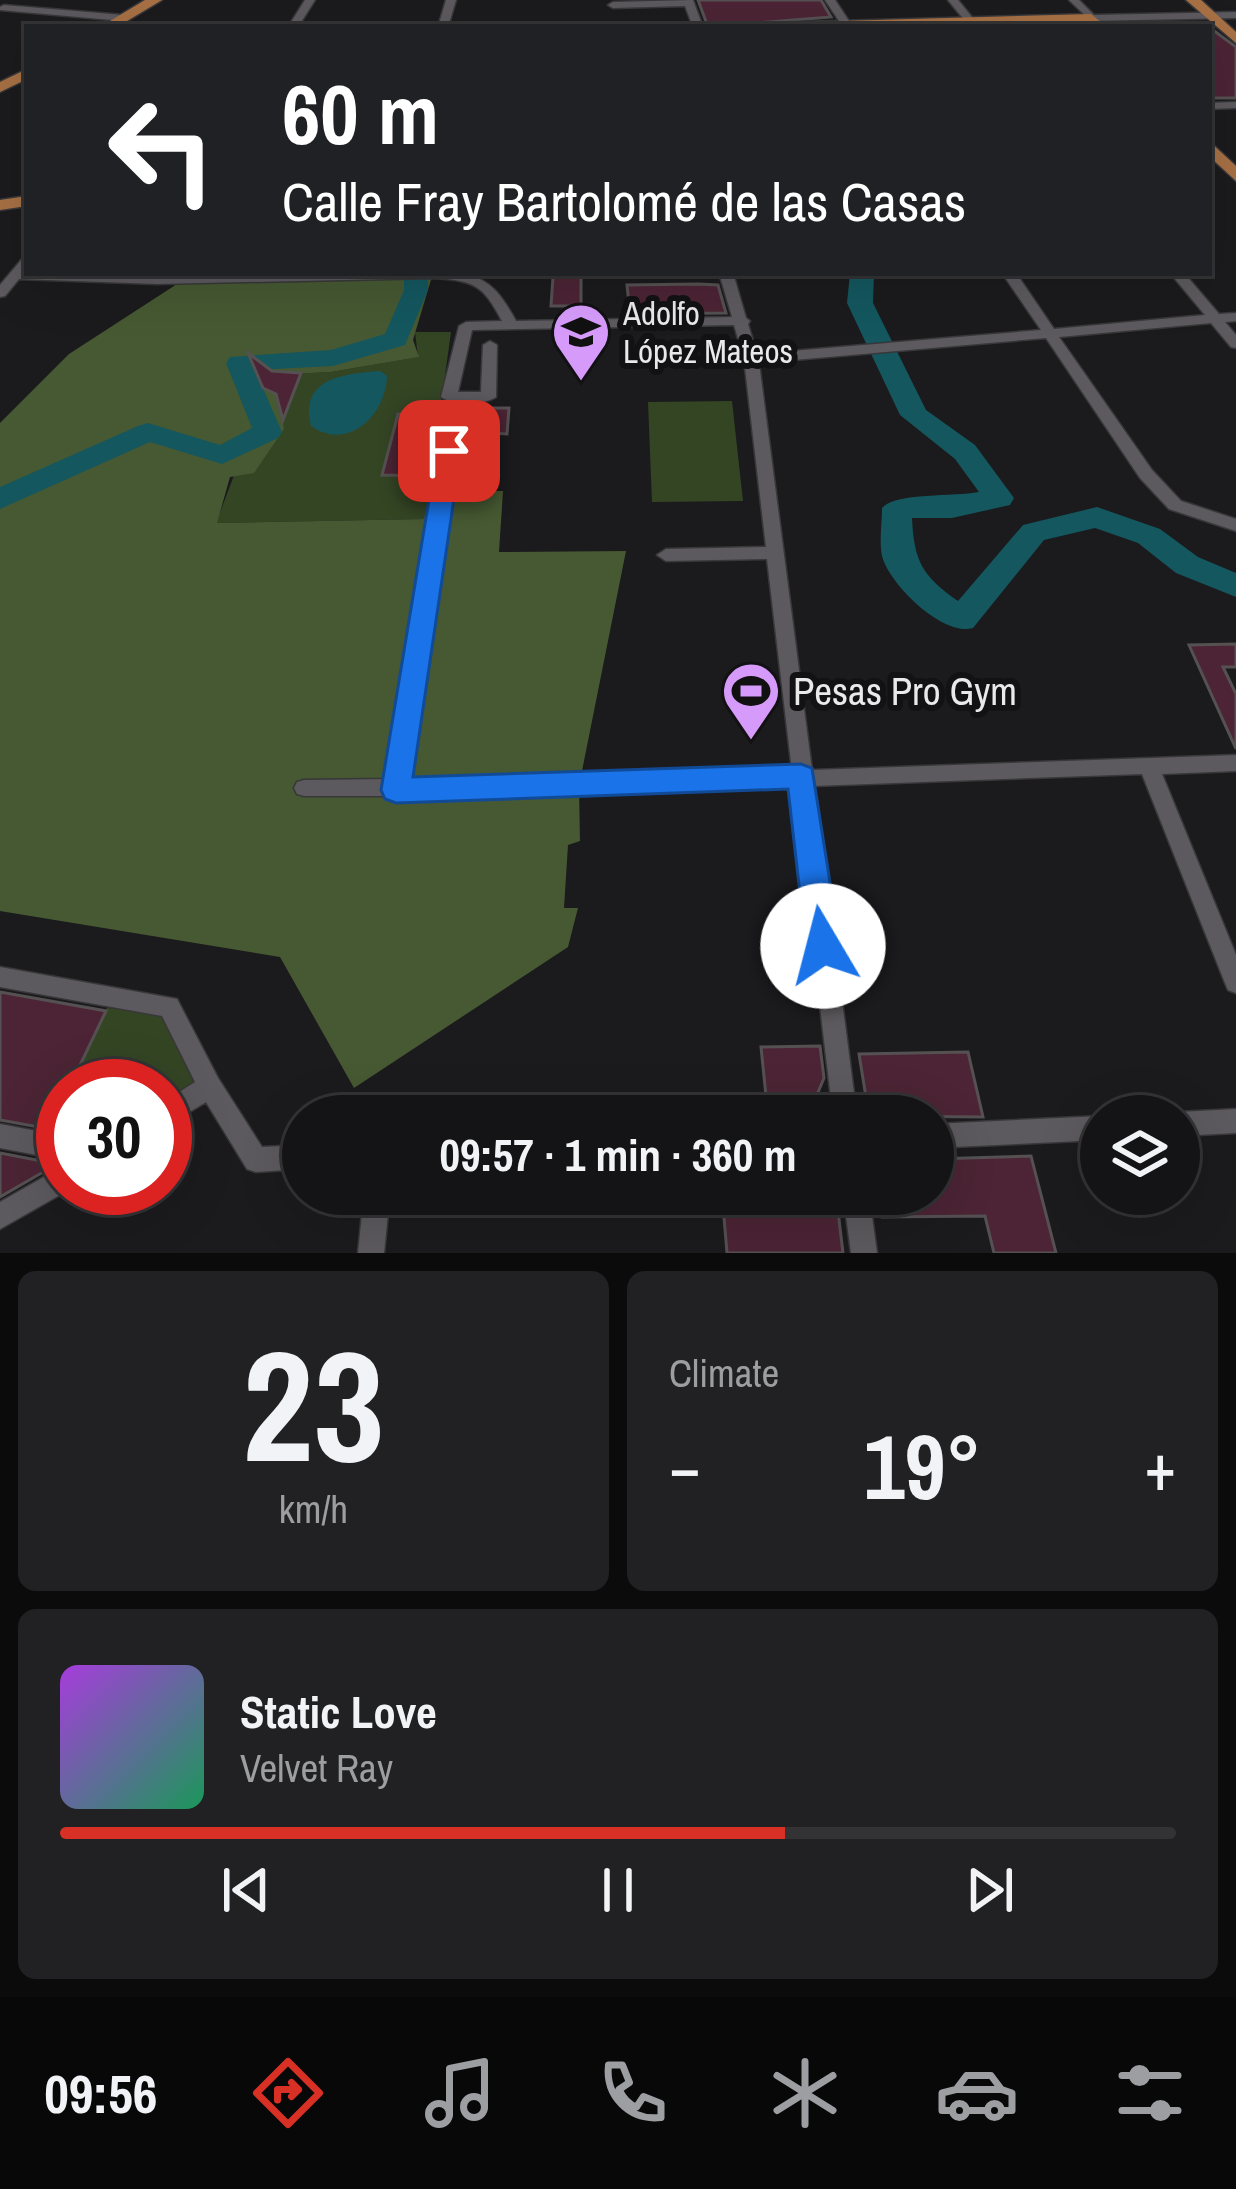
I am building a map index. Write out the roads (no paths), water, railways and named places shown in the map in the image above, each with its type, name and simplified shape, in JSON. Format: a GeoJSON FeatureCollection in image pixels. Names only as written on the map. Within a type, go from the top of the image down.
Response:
{"type":"FeatureCollection","features":[{"type":"Feature","properties":{"kind":"main road"},"geometry":{"type":"LineString","coordinates":[[112,24],[155,0]]}},
{"type":"Feature","properties":{"kind":"main road"},"geometry":{"type":"LineString","coordinates":[[1193,0],[1236,39]]}},
{"type":"Feature","properties":{"kind":"main road"},"geometry":{"type":"LineString","coordinates":[[973,24],[1095,22]]}},
{"type":"Feature","properties":{"kind":"main road"},"geometry":{"type":"LineString","coordinates":[[1212,149],[1236,176]]}},
{"type":"Feature","properties":{"kind":"street"},"geometry":{"type":"LineString","coordinates":[[10,0],[4,8],[123,18]]}},
{"type":"Feature","properties":{"kind":"street"},"geometry":{"type":"LineString","coordinates":[[953,0],[973,24]]}},
{"type":"Feature","properties":{"kind":"street"},"geometry":{"type":"LineString","coordinates":[[1074,0],[1095,22],[1236,15]]}},
{"type":"Feature","properties":{"kind":"street"},"geometry":{"type":"LineString","coordinates":[[613,5],[688,2]]}},
{"type":"Feature","properties":{"kind":"street"},"geometry":{"type":"LineString","coordinates":[[0,293],[24,266]]}},
{"type":"Feature","properties":{"kind":"street"},"geometry":{"type":"LineString","coordinates":[[16,275],[24,275]]}},
{"type":"Feature","properties":{"kind":"street"},"geometry":{"type":"LineString","coordinates":[[88,276],[239,276]]}},
{"type":"Feature","properties":{"kind":"street"},"geometry":{"type":"LineString","coordinates":[[463,276],[477,277],[491,286],[511,325]]}},
{"type":"Feature","properties":{"kind":"street"},"geometry":{"type":"LineString","coordinates":[[727,276],[752,358],[842,1095]]}},
{"type":"Feature","properties":{"kind":"street"},"geometry":{"type":"LineString","coordinates":[[1011,276],[1146,474],[1175,505],[1236,525]]}},
{"type":"Feature","properties":{"kind":"street"},"geometry":{"type":"LineString","coordinates":[[1180,276],[1236,344]]}},
{"type":"Feature","properties":{"kind":"street"},"geometry":{"type":"LineString","coordinates":[[752,358],[1236,317]]}},
{"type":"Feature","properties":{"kind":"street"},"geometry":{"type":"LineString","coordinates":[[490,345],[488,397],[449,397],[466,326],[743,321]]}},
{"type":"Feature","properties":{"kind":"street"},"geometry":{"type":"LineString","coordinates":[[396,790],[449,451]]}},
{"type":"Feature","properties":{"kind":"street"},"geometry":{"type":"LineString","coordinates":[[666,555],[774,553]]}},
{"type":"Feature","properties":{"kind":"street"},"geometry":{"type":"LineString","coordinates":[[304,788],[396,790],[1236,763]]}},
{"type":"Feature","properties":{"kind":"street"},"geometry":{"type":"LineString","coordinates":[[1149,767],[1236,983]]}},
{"type":"Feature","properties":{"kind":"street"},"geometry":{"type":"LineString","coordinates":[[0,977],[169,1006],[210,1086],[256,1160],[282,1158]]}},
{"type":"Feature","properties":{"kind":"street"},"geometry":{"type":"LineString","coordinates":[[192,1098],[210,1086]]}},
{"type":"Feature","properties":{"kind":"street"},"geometry":{"type":"LineString","coordinates":[[1200,1123],[1236,1121]]}},
{"type":"Feature","properties":{"kind":"street"},"geometry":{"type":"LineString","coordinates":[[954,1135],[1080,1129]]}},
{"type":"Feature","properties":{"kind":"street"},"geometry":{"type":"LineString","coordinates":[[0,1136],[36,1143]]}},
{"type":"Feature","properties":{"kind":"street"},"geometry":{"type":"LineString","coordinates":[[0,1216],[36,1195]]}},
{"type":"Feature","properties":{"kind":"street"},"geometry":{"type":"LineString","coordinates":[[371,1253],[375,1215]]}},
{"type":"Feature","properties":{"kind":"street"},"geometry":{"type":"LineString","coordinates":[[859,1215],[864,1253]]}},
{"type":"Feature","properties":{"kind":"water"},"geometry":{"type":"Polygon","coordinates":[[[380,371],[387,376],[385,390],[362,425],[338,435],[311,426],[309,410],[318,388],[339,377],[380,371]]]}},
{"type":"Feature","properties":{"kind":"waterway"},"geometry":{"type":"LineString","coordinates":[[0,499],[148,432],[222,455],[268,432],[239,363],[333,358],[396,339],[416,290],[416,276]]}},
{"type":"Feature","properties":{"kind":"waterway"},"geometry":{"type":"LineString","coordinates":[[862,276],[860,303],[914,415],[965,452],[999,498],[952,508],[897,508],[898,558],[927,596],[961,620],[1034,532],[1097,517],[1149,536],[1187,565],[1236,586]]}},
{"type":"Feature","properties":{"kind":"place","name":"Adolfo López Mateos"},"geometry":{"type":"Point","coordinates":[581,383]}},
{"type":"Feature","properties":{"kind":"place","name":"Pesas Pro Gym"},"geometry":{"type":"Point","coordinates":[751,742]}}]}
